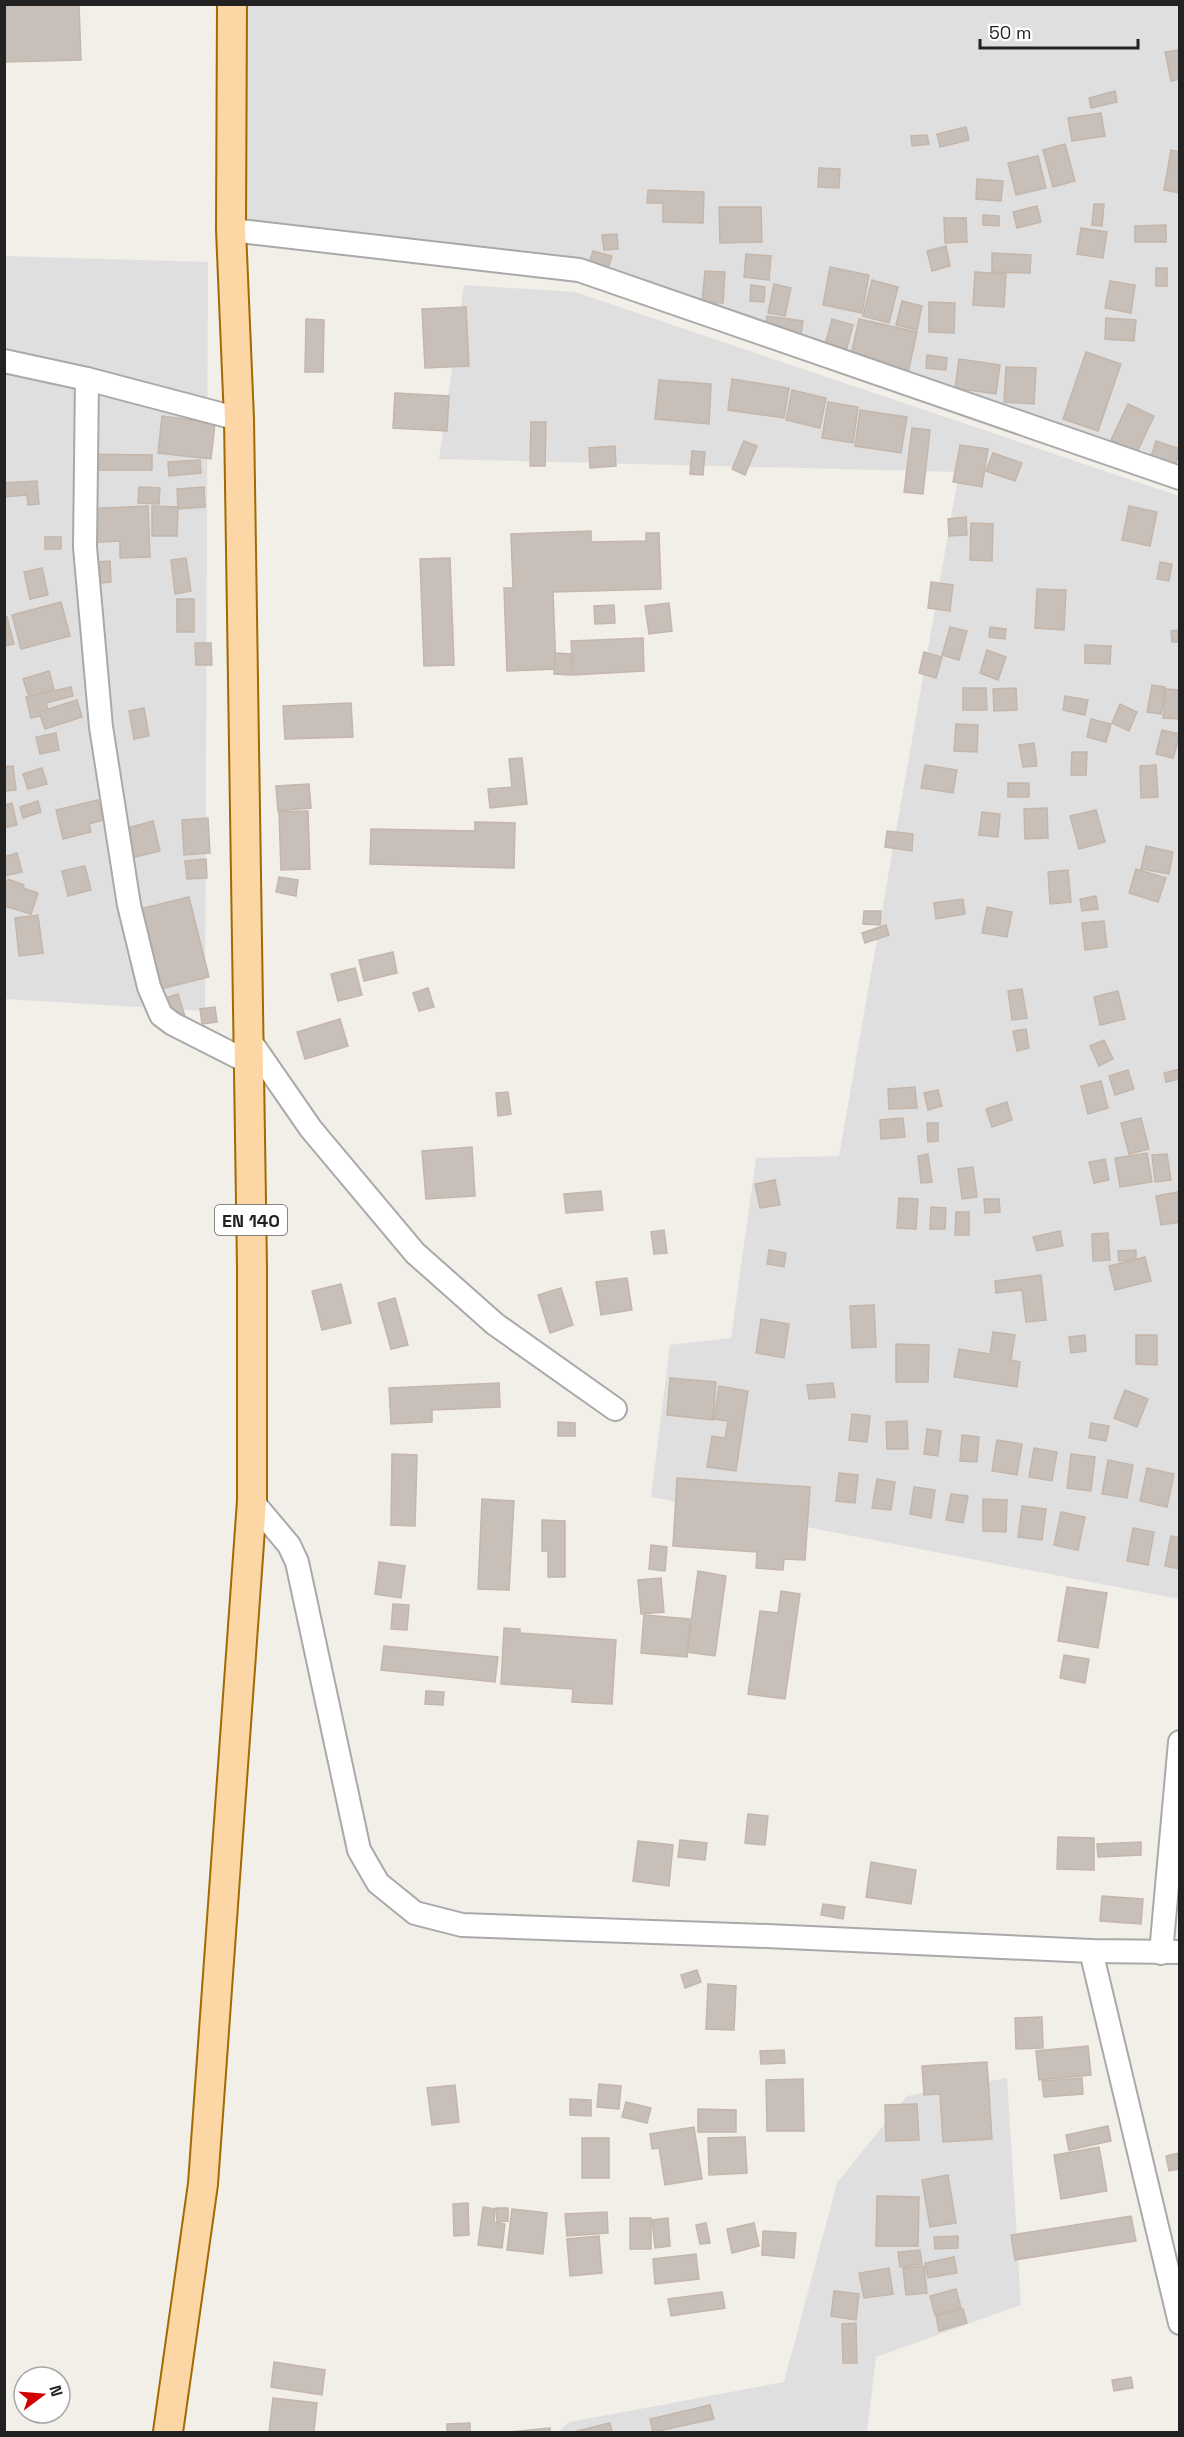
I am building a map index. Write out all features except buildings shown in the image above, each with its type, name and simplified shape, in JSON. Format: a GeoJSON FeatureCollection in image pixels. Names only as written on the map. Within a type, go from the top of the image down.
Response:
{"type":"FeatureCollection","features":[{"type":"Feature","properties":{"kind":"main road","name":"EN 140"},"geometry":{"type":"LineString","coordinates":[[168,2433],[203,2184],[252,1502],[252,1268],[240,419],[231,230],[232,4]]}},
{"type":"Feature","properties":{"kind":"street"},"geometry":{"type":"LineString","coordinates":[[231,230],[579,270],[1179,478]]}},
{"type":"Feature","properties":{"kind":"street"},"geometry":{"type":"LineString","coordinates":[[4,361],[87,379],[240,419]]}},
{"type":"Feature","properties":{"kind":"street"},"geometry":{"type":"LineString","coordinates":[[87,379],[86,558],[101,727],[132,915],[149,987],[161,1015],[173,1024],[248,1050],[415,1253],[495,1324],[615,1409]]}},
{"type":"Feature","properties":{"kind":"street"},"geometry":{"type":"LineString","coordinates":[[252,1502],[289,1545],[297,1562],[359,1850],[378,1883],[415,1913],[462,1925],[1170,1953],[1179,1742]]}},
{"type":"Feature","properties":{"kind":"street"},"geometry":{"type":"LineString","coordinates":[[1091,1951],[1179,2324]]}},
{"type":"Feature","properties":{"kind":"shaded area"},"geometry":{"type":"Polygon","coordinates":[[[235,5],[1179,5],[1179,478],[579,270],[236,222],[235,5]]]}},
{"type":"Feature","properties":{"kind":"shaded area"},"geometry":{"type":"Polygon","coordinates":[[[4,256],[208,262],[205,1011],[5,999],[4,256]]]}},
{"type":"Feature","properties":{"kind":"shaded area"},"geometry":{"type":"Polygon","coordinates":[[[464,285],[575,292],[1179,496],[1179,1599],[651,1497],[670,1345],[731,1338],[756,1158],[839,1156],[959,472],[439,459],[464,285]]]}},
{"type":"Feature","properties":{"kind":"shaded area"},"geometry":{"type":"Polygon","coordinates":[[[1007,2078],[1021,2305],[876,2357],[867,2432],[557,2432],[570,2422],[784,2382],[837,2183],[907,2096],[1007,2078]]]}}]}
